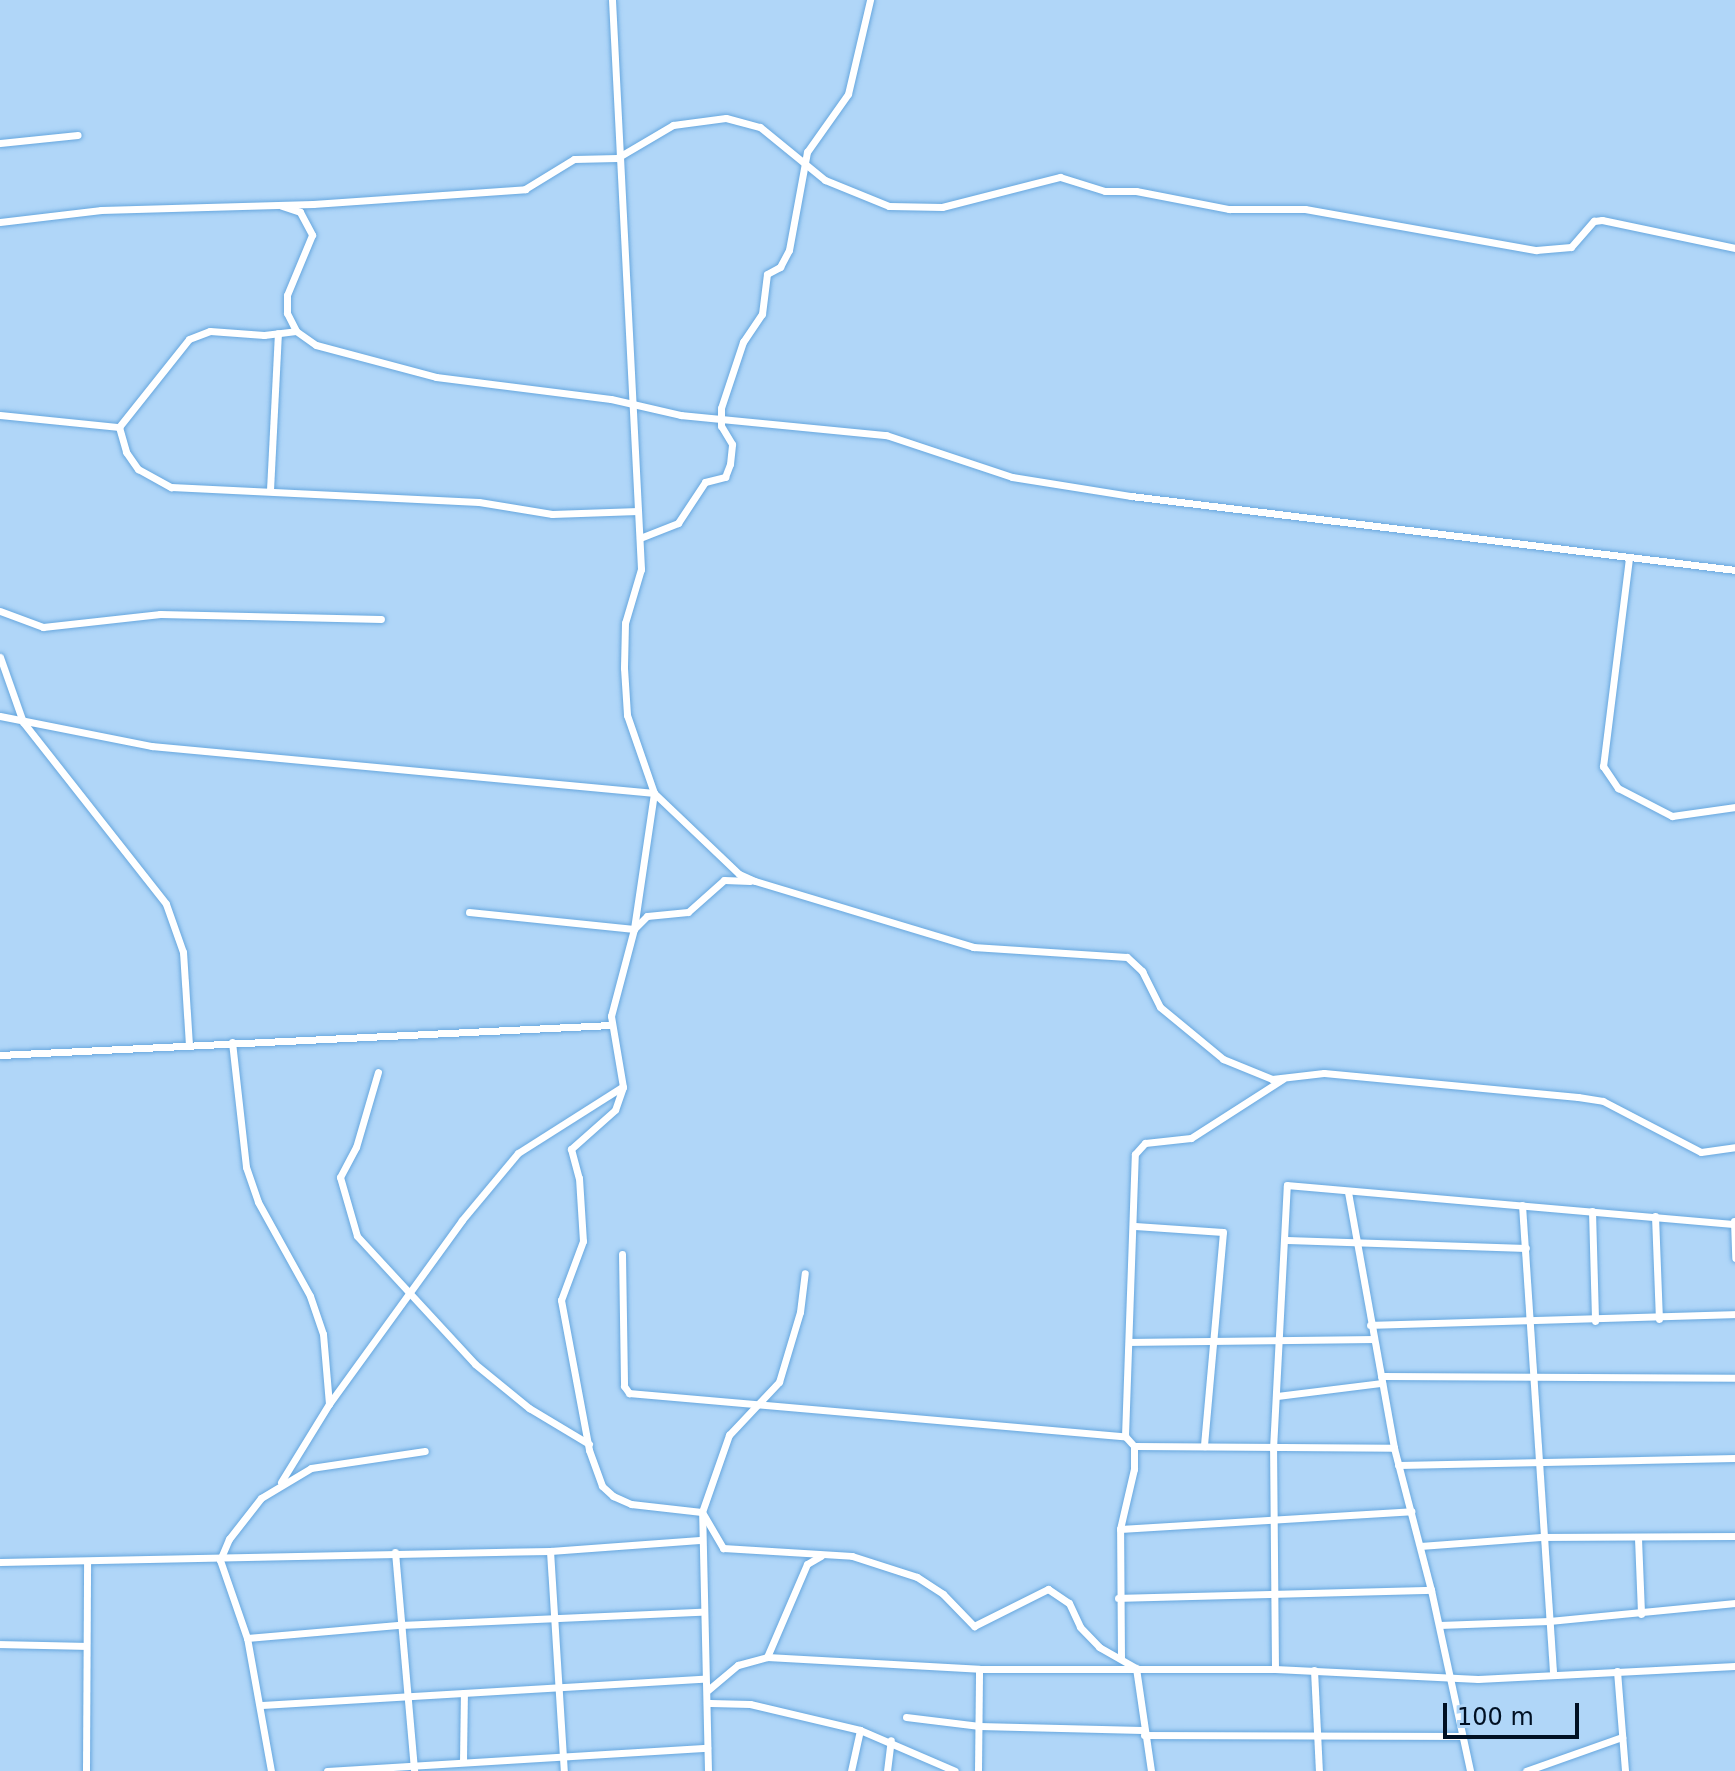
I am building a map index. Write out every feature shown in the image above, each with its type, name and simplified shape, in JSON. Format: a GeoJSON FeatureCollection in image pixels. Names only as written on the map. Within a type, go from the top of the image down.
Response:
{"type":"FeatureCollection","features":[{"type":"Feature","properties":{"kind":"street"},"geometry":{"type":"LineString","coordinates":[[612,0],[617,158],[641,569],[623,633],[626,700],[654,793],[634,929],[612,1025],[623,1087],[615,1110],[571,1149],[579,1178],[583,1241],[561,1300],[589,1444],[602,1486],[613,1496],[631,1504],[702,1512]]}},
{"type":"Feature","properties":{"kind":"street"},"geometry":{"type":"LineString","coordinates":[[640,538],[678,523],[705,482],[725,477],[732,444],[719,418],[743,342],[762,314],[767,274],[780,267],[789,250],[805,163],[813,142],[848,94],[870,0]]}},
{"type":"Feature","properties":{"kind":"street"},"geometry":{"type":"LineString","coordinates":[[0,222],[262,202],[313,204],[525,189],[541,184],[574,159],[617,158],[680,122],[726,118],[760,127],[805,163],[854,194],[912,209],[942,207],[1060,177],[1105,191],[1136,191],[1229,209],[1318,210],[1536,250],[1571,247],[1594,221],[1602,220],[1735,248]]}},
{"type":"Feature","properties":{"kind":"street"},"geometry":{"type":"LineString","coordinates":[[0,143],[78,135]]}},
{"type":"Feature","properties":{"kind":"street"},"geometry":{"type":"LineString","coordinates":[[262,202],[300,212],[310,225],[308,255],[287,295],[287,313],[296,331],[316,345],[436,377],[719,418],[886,435],[1012,477],[1131,496],[1629,558],[1658,557],[1735,570]]}},
{"type":"Feature","properties":{"kind":"street"},"geometry":{"type":"LineString","coordinates":[[119,427],[189,339],[210,331],[296,331]]}},
{"type":"Feature","properties":{"kind":"street"},"geometry":{"type":"LineString","coordinates":[[270,490],[278,333]]}},
{"type":"Feature","properties":{"kind":"street"},"geometry":{"type":"LineString","coordinates":[[0,415],[119,427]]}},
{"type":"Feature","properties":{"kind":"street"},"geometry":{"type":"LineString","coordinates":[[119,427],[126,452],[152,480],[190,490],[270,490],[479,502],[552,514],[638,511]]}},
{"type":"Feature","properties":{"kind":"street"},"geometry":{"type":"LineString","coordinates":[[1629,558],[1603,766],[1618,788],[1672,816],[1735,807]]}},
{"type":"Feature","properties":{"kind":"street"},"geometry":{"type":"LineString","coordinates":[[0,611],[43,627],[160,614],[381,619]]}},
{"type":"Feature","properties":{"kind":"street"},"geometry":{"type":"LineString","coordinates":[[0,657],[23,722],[166,904],[183,952],[189,1044]]}},
{"type":"Feature","properties":{"kind":"street"},"geometry":{"type":"LineString","coordinates":[[0,716],[167,748],[654,793],[739,874],[755,881],[973,947],[1127,957],[1142,971],[1160,1007],[1223,1059],[1272,1079],[1324,1073],[1578,1097],[1603,1101],[1701,1152],[1735,1147]]}},
{"type":"Feature","properties":{"kind":"street"},"geometry":{"type":"LineString","coordinates":[[634,929],[647,916],[688,912],[724,880],[755,881]]}},
{"type":"Feature","properties":{"kind":"street"},"geometry":{"type":"LineString","coordinates":[[469,912],[634,929]]}},
{"type":"Feature","properties":{"kind":"street"},"geometry":{"type":"LineString","coordinates":[[0,1055],[612,1025]]}},
{"type":"Feature","properties":{"kind":"street"},"geometry":{"type":"LineString","coordinates":[[232,1042],[246,1167],[258,1202],[310,1296],[323,1334],[329,1404]]}},
{"type":"Feature","properties":{"kind":"street"},"geometry":{"type":"LineString","coordinates":[[378,1072],[340,1185],[357,1236],[492,1379],[589,1444]]}},
{"type":"Feature","properties":{"kind":"street"},"geometry":{"type":"LineString","coordinates":[[1125,1436],[1138,1146],[1191,1138],[1285,1078]]}},
{"type":"Feature","properties":{"kind":"street"},"geometry":{"type":"LineString","coordinates":[[271,1771],[247,1638],[220,1560],[249,1511],[281,1482],[329,1404],[413,1294],[462,1220],[518,1153],[623,1087]]}},
{"type":"Feature","properties":{"kind":"street"},"geometry":{"type":"LineString","coordinates":[[1275,1669],[1273,1449],[1287,1240],[1287,1185],[1348,1192],[1384,1190],[1734,1222],[1735,1258]]}},
{"type":"Feature","properties":{"kind":"street"},"geometry":{"type":"LineString","coordinates":[[1348,1192],[1394,1448],[1431,1590],[1470,1771]]}},
{"type":"Feature","properties":{"kind":"street"},"geometry":{"type":"LineString","coordinates":[[1522,1205],[1541,1537],[1553,1674]]}},
{"type":"Feature","properties":{"kind":"street"},"geometry":{"type":"LineString","coordinates":[[1592,1211],[1595,1321]]}},
{"type":"Feature","properties":{"kind":"street"},"geometry":{"type":"LineString","coordinates":[[1655,1216],[1659,1319]]}},
{"type":"Feature","properties":{"kind":"street"},"geometry":{"type":"LineString","coordinates":[[1135,1226],[1223,1232],[1216,1340],[1204,1446]]}},
{"type":"Feature","properties":{"kind":"street"},"geometry":{"type":"LineString","coordinates":[[1287,1240],[1526,1248]]}},
{"type":"Feature","properties":{"kind":"street"},"geometry":{"type":"LineString","coordinates":[[622,1254],[624,1386],[629,1393],[1125,1436],[1134,1446],[1394,1448]]}},
{"type":"Feature","properties":{"kind":"street"},"geometry":{"type":"LineString","coordinates":[[708,1771],[710,1703],[703,1679],[702,1512],[729,1435],[779,1382],[800,1312],[805,1273]]}},
{"type":"Feature","properties":{"kind":"street"},"geometry":{"type":"LineString","coordinates":[[1370,1325],[1595,1321],[1735,1314]]}},
{"type":"Feature","properties":{"kind":"street"},"geometry":{"type":"LineString","coordinates":[[1129,1342],[1372,1339]]}},
{"type":"Feature","properties":{"kind":"street"},"geometry":{"type":"LineString","coordinates":[[1277,1396],[1382,1379],[1735,1378]]}},
{"type":"Feature","properties":{"kind":"street"},"geometry":{"type":"LineString","coordinates":[[1121,1658],[1118,1598],[1120,1529],[1134,1446]]}},
{"type":"Feature","properties":{"kind":"street"},"geometry":{"type":"LineString","coordinates":[[281,1482],[333,1463],[425,1451]]}},
{"type":"Feature","properties":{"kind":"street"},"geometry":{"type":"LineString","coordinates":[[1398,1465],[1735,1458]]}},
{"type":"Feature","properties":{"kind":"street"},"geometry":{"type":"LineString","coordinates":[[1120,1529],[1411,1511]]}},
{"type":"Feature","properties":{"kind":"street"},"geometry":{"type":"LineString","coordinates":[[702,1512],[723,1548],[852,1556],[917,1577],[943,1594],[974,1626],[1048,1589],[1069,1603],[1080,1627],[1099,1647],[1136,1668]]}},
{"type":"Feature","properties":{"kind":"street"},"geometry":{"type":"LineString","coordinates":[[1420,1546],[1541,1537],[1735,1536]]}},
{"type":"Feature","properties":{"kind":"street"},"geometry":{"type":"LineString","coordinates":[[1638,1538],[1641,1614]]}},
{"type":"Feature","properties":{"kind":"street"},"geometry":{"type":"LineString","coordinates":[[0,1562],[550,1551],[700,1540]]}},
{"type":"Feature","properties":{"kind":"street"},"geometry":{"type":"LineString","coordinates":[[550,1551],[564,1771]]}},
{"type":"Feature","properties":{"kind":"street"},"geometry":{"type":"LineString","coordinates":[[395,1552],[413,1768]]}},
{"type":"Feature","properties":{"kind":"street"},"geometry":{"type":"LineString","coordinates":[[767,1657],[807,1564],[824,1555]]}},
{"type":"Feature","properties":{"kind":"street"},"geometry":{"type":"LineString","coordinates":[[86,1771],[87,1562]]}},
{"type":"Feature","properties":{"kind":"street"},"geometry":{"type":"LineString","coordinates":[[1118,1598],[1431,1590]]}},
{"type":"Feature","properties":{"kind":"street"},"geometry":{"type":"LineString","coordinates":[[1439,1625],[1549,1621],[1735,1603]]}},
{"type":"Feature","properties":{"kind":"street"},"geometry":{"type":"LineString","coordinates":[[247,1638],[400,1625],[701,1612]]}},
{"type":"Feature","properties":{"kind":"street"},"geometry":{"type":"LineString","coordinates":[[0,1644],[86,1646]]}},
{"type":"Feature","properties":{"kind":"street"},"geometry":{"type":"LineString","coordinates":[[708,1690],[746,1660],[767,1657],[979,1669],[1275,1669],[1450,1678],[1735,1666]]}},
{"type":"Feature","properties":{"kind":"street"},"geometry":{"type":"LineString","coordinates":[[1136,1668],[1148,1770]]}},
{"type":"Feature","properties":{"kind":"street"},"geometry":{"type":"LineString","coordinates":[[978,1771],[979,1669]]}},
{"type":"Feature","properties":{"kind":"street"},"geometry":{"type":"LineString","coordinates":[[1314,1670],[1319,1771]]}},
{"type":"Feature","properties":{"kind":"street"},"geometry":{"type":"LineString","coordinates":[[1617,1671],[1625,1771]]}},
{"type":"Feature","properties":{"kind":"street"},"geometry":{"type":"LineString","coordinates":[[261,1705],[407,1694],[703,1679]]}},
{"type":"Feature","properties":{"kind":"street"},"geometry":{"type":"LineString","coordinates":[[463,1761],[464,1693]]}},
{"type":"Feature","properties":{"kind":"street"},"geometry":{"type":"LineString","coordinates":[[710,1703],[750,1704],[860,1730],[891,1740],[951,1770]]}},
{"type":"Feature","properties":{"kind":"street"},"geometry":{"type":"LineString","coordinates":[[906,1717],[979,1726],[1143,1732],[1462,1736]]}},
{"type":"Feature","properties":{"kind":"street"},"geometry":{"type":"LineString","coordinates":[[851,1771],[860,1730]]}},
{"type":"Feature","properties":{"kind":"street"},"geometry":{"type":"LineString","coordinates":[[1526,1771],[1622,1737]]}},
{"type":"Feature","properties":{"kind":"street"},"geometry":{"type":"LineString","coordinates":[[887,1771],[891,1740]]}},
{"type":"Feature","properties":{"kind":"street"},"geometry":{"type":"LineString","coordinates":[[327,1771],[707,1748]]}}]}
